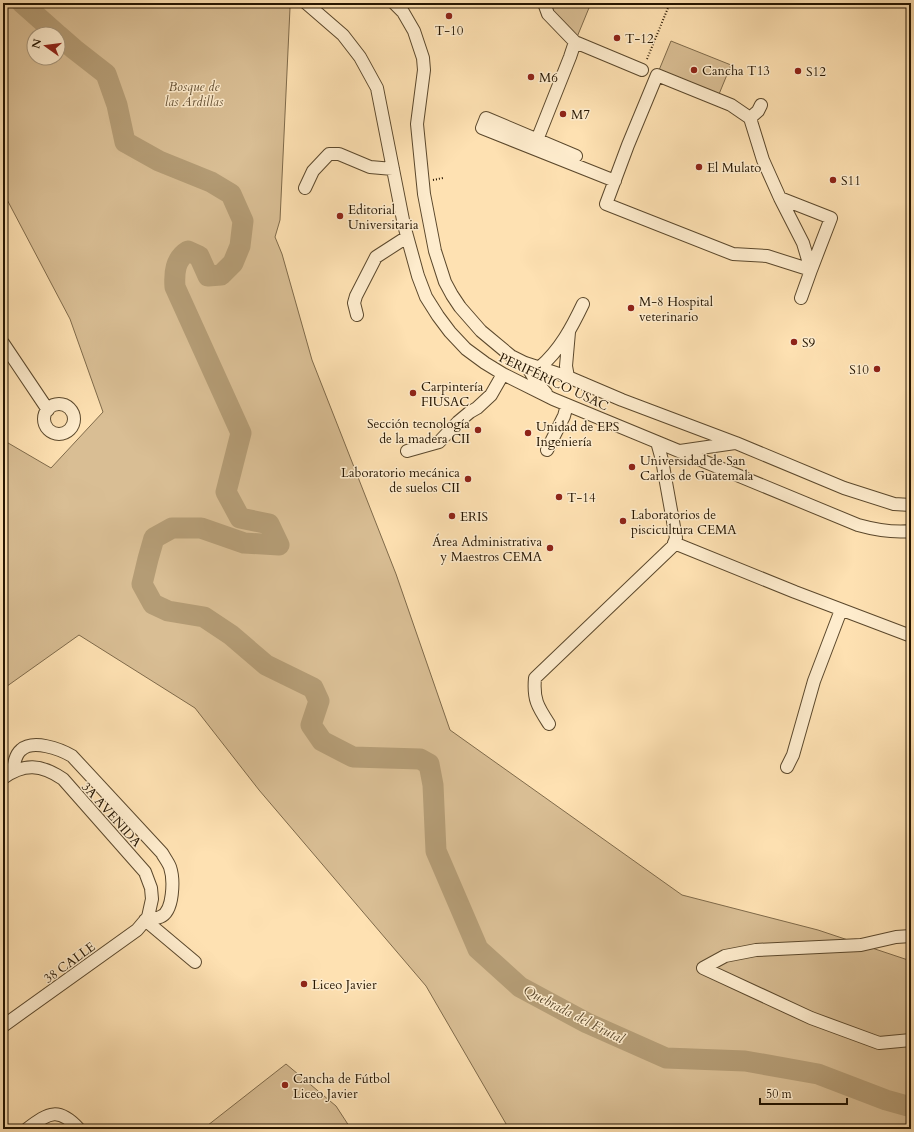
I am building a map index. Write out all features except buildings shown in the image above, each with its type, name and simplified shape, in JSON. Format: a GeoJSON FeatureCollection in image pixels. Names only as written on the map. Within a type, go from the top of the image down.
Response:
{"type":"FeatureCollection","features":[{"type":"Feature","properties":{"kind":"street","name":"PERIFÉRICO USAC"},"geometry":{"type":"LineString","coordinates":[[306,3],[343,35],[360,57],[377,88],[407,237],[418,276],[426,297],[438,316],[450,332],[466,349],[484,363],[552,399],[858,525],[881,531],[897,533],[911,531]]}},
{"type":"Feature","properties":{"kind":"street","name":"PERIFÉRICO USAC"},"geometry":{"type":"LineString","coordinates":[[394,3],[404,12],[414,31],[423,58],[424,70],[417,117],[417,132],[424,194],[436,251],[445,282],[460,307],[481,330],[511,356],[525,363],[568,377],[622,400],[736,443],[844,488],[894,504],[911,505]]}},
{"type":"Feature","properties":{"kind":"street"},"geometry":{"type":"LineString","coordinates":[[544,3],[548,14],[575,42],[642,70]]}},
{"type":"Feature","properties":{"kind":"street"},"geometry":{"type":"LineString","coordinates":[[537,140],[575,42]]}},
{"type":"Feature","properties":{"kind":"street"},"geometry":{"type":"LineString","coordinates":[[657,75],[731,105],[750,118],[763,160],[803,243],[811,270],[767,256],[733,254],[606,204],[657,75]]}},
{"type":"Feature","properties":{"kind":"street"},"geometry":{"type":"LineString","coordinates":[[750,118],[758,112],[761,105]]}},
{"type":"Feature","properties":{"kind":"street"},"geometry":{"type":"LineString","coordinates":[[576,156],[486,118],[482,128],[615,180]]}},
{"type":"Feature","properties":{"kind":"street"},"geometry":{"type":"LineString","coordinates":[[305,188],[313,171],[329,154],[339,154],[370,167],[393,169]]}},
{"type":"Feature","properties":{"kind":"street"},"geometry":{"type":"LineString","coordinates":[[780,198],[830,218],[801,298]]}},
{"type":"Feature","properties":{"kind":"street"},"geometry":{"type":"LineString","coordinates":[[357,315],[354,304],[356,296],[376,257],[407,237]]}},
{"type":"Feature","properties":{"kind":"street"},"geometry":{"type":"LineString","coordinates":[[540,367],[550,358],[569,332],[584,304]]}},
{"type":"Feature","properties":{"kind":"street"},"geometry":{"type":"LineString","coordinates":[[568,377],[566,366],[569,332]]}},
{"type":"Feature","properties":{"kind":"street"},"geometry":{"type":"LineString","coordinates":[[3,343],[48,410]]}},
{"type":"Feature","properties":{"kind":"street"},"geometry":{"type":"LineString","coordinates":[[525,363],[537,383],[552,399]]}},
{"type":"Feature","properties":{"kind":"street"},"geometry":{"type":"LineString","coordinates":[[407,451],[439,442],[458,422],[491,395],[503,374]]}},
{"type":"Feature","properties":{"kind":"street"},"geometry":{"type":"LineString","coordinates":[[547,450],[564,416],[567,405]]}},
{"type":"Feature","properties":{"kind":"street"},"geometry":{"type":"LineString","coordinates":[[549,724],[537,705],[534,691],[535,678],[673,546],[676,538],[662,460],[657,442]]}},
{"type":"Feature","properties":{"kind":"street"},"geometry":{"type":"LineString","coordinates":[[679,451],[736,443]]}},
{"type":"Feature","properties":{"kind":"street"},"geometry":{"type":"LineString","coordinates":[[674,543],[911,636]]}},
{"type":"Feature","properties":{"kind":"street"},"geometry":{"type":"LineString","coordinates":[[786,767],[792,755],[814,681],[842,610]]}},
{"type":"Feature","properties":{"kind":"street"},"geometry":{"type":"LineString","coordinates":[[3,778],[13,771],[16,758],[21,750],[32,745],[47,746],[62,750],[72,756],[162,853],[170,868],[172,888],[170,904],[166,913],[159,918],[146,919]]}},
{"type":"Feature","properties":{"kind":"street","name":"3A AVENIDA"},"geometry":{"type":"LineString","coordinates":[[13,771],[25,767],[38,767],[53,773],[62,779],[145,872],[151,888],[152,899],[146,919]]}},
{"type":"Feature","properties":{"kind":"street"},"geometry":{"type":"LineString","coordinates":[[146,919],[195,962]]}},
{"type":"Feature","properties":{"kind":"street","name":"38 CALLE"},"geometry":{"type":"LineString","coordinates":[[3,1026],[137,930],[146,919]]}},
{"type":"Feature","properties":{"kind":"street"},"geometry":{"type":"LineString","coordinates":[[911,936],[896,937],[861,945],[756,950],[725,956],[704,968],[811,1018],[879,1043],[911,1040]]}},
{"type":"Feature","properties":{"kind":"street"},"geometry":{"type":"LineString","coordinates":[[27,1129],[47,1116],[61,1115],[69,1119],[79,1129]]}},
{"type":"Feature","properties":{"kind":"path"},"geometry":{"type":"LineString","coordinates":[[642,70],[670,3]]}},
{"type":"Feature","properties":{"kind":"green space","name":"Bosque de las Ardillas"},"geometry":{"type":"Polygon","coordinates":[[[3,3],[280,3],[290,8],[280,220],[275,237],[282,254],[312,360],[396,574],[450,730],[682,895],[818,930],[911,961],[911,1129],[509,1129],[426,986],[259,790],[195,708],[79,635],[3,689],[3,440],[51,468],[103,412],[70,319],[3,192],[3,3]]]}},
{"type":"Feature","properties":{"kind":"green space"},"geometry":{"type":"Polygon","coordinates":[[[544,3],[591,3],[575,42],[544,3]]]}},
{"type":"Feature","properties":{"kind":"green space","name":"Cancha T13"},"geometry":{"type":"Polygon","coordinates":[[[671,41],[731,65],[717,99],[657,75],[671,41]]]}},
{"type":"Feature","properties":{"kind":"green space","name":"Cancha de Fútbol Liceo Javier"},"geometry":{"type":"Polygon","coordinates":[[[286,1064],[336,1106],[351,1129],[203,1129],[286,1064]]]}},
{"type":"Feature","properties":{"kind":"waterway"},"geometry":{"type":"LineString","coordinates":[[22,3],[48,26]]}},
{"type":"Feature","properties":{"kind":"waterway","name":"Quebrada del Frutal"},"geometry":{"type":"LineString","coordinates":[[66,42],[106,74],[117,105],[125,142],[159,161],[211,182],[231,194],[243,221],[240,246],[233,263],[221,275],[208,276],[199,256],[188,251],[180,258],[176,267],[175,287],[241,433],[226,492],[240,518],[269,524],[279,545],[244,543],[201,528],[172,528],[154,538],[148,559],[142,584],[153,604],[168,611],[204,617],[231,635],[266,665],[313,688],[319,701],[311,725],[322,741],[353,757],[420,759],[429,764],[433,785],[436,851],[478,949],[520,987],[587,1023],[666,1058],[745,1061],[818,1074],[886,1100],[911,1107]]}},
{"type":"Feature","properties":{"kind":"place","name":"T-10"},"geometry":{"type":"Point","coordinates":[449,16]}},
{"type":"Feature","properties":{"kind":"place","name":"T-12"},"geometry":{"type":"Point","coordinates":[617,38]}},
{"type":"Feature","properties":{"kind":"place","name":"Cancha T13"},"geometry":{"type":"Point","coordinates":[694,70]}},
{"type":"Feature","properties":{"kind":"place","name":"S12"},"geometry":{"type":"Point","coordinates":[798,71]}},
{"type":"Feature","properties":{"kind":"place","name":"M6"},"geometry":{"type":"Point","coordinates":[531,77]}},
{"type":"Feature","properties":{"kind":"place","name":"M7"},"geometry":{"type":"Point","coordinates":[563,114]}},
{"type":"Feature","properties":{"kind":"place","name":"El Mulato"},"geometry":{"type":"Point","coordinates":[699,167]}},
{"type":"Feature","properties":{"kind":"place","name":"S11"},"geometry":{"type":"Point","coordinates":[833,180]}},
{"type":"Feature","properties":{"kind":"place","name":"Editorial Universitaria"},"geometry":{"type":"Point","coordinates":[340,216]}},
{"type":"Feature","properties":{"kind":"place","name":"M-8 Hospital veterinario"},"geometry":{"type":"Point","coordinates":[631,308]}},
{"type":"Feature","properties":{"kind":"place","name":"S9"},"geometry":{"type":"Point","coordinates":[794,342]}},
{"type":"Feature","properties":{"kind":"place","name":"S10"},"geometry":{"type":"Point","coordinates":[877,369]}},
{"type":"Feature","properties":{"kind":"place","name":"Carpintería FIUSAC"},"geometry":{"type":"Point","coordinates":[413,393]}},
{"type":"Feature","properties":{"kind":"place","name":"Sección tecnología de la madera CII"},"geometry":{"type":"Point","coordinates":[478,430]}},
{"type":"Feature","properties":{"kind":"place","name":"Unidad de EPS Ingeniería"},"geometry":{"type":"Point","coordinates":[528,433]}},
{"type":"Feature","properties":{"kind":"place","name":"Universidad de San Carlos de Guatemala"},"geometry":{"type":"Point","coordinates":[632,467]}},
{"type":"Feature","properties":{"kind":"place","name":"Laboratorio mecánica de suelos CII"},"geometry":{"type":"Point","coordinates":[468,479]}},
{"type":"Feature","properties":{"kind":"place","name":"T-14"},"geometry":{"type":"Point","coordinates":[559,497]}},
{"type":"Feature","properties":{"kind":"place","name":"ERIS"},"geometry":{"type":"Point","coordinates":[452,516]}},
{"type":"Feature","properties":{"kind":"place","name":"Laboratorios de piscicultura CEMA"},"geometry":{"type":"Point","coordinates":[623,521]}},
{"type":"Feature","properties":{"kind":"place","name":"Área Administrativa y Maestros CEMA"},"geometry":{"type":"Point","coordinates":[550,548]}},
{"type":"Feature","properties":{"kind":"place","name":"Liceo Javier"},"geometry":{"type":"Point","coordinates":[304,984]}},
{"type":"Feature","properties":{"kind":"place","name":"Cancha de Fútbol Liceo Javier"},"geometry":{"type":"Point","coordinates":[285,1085]}}]}
